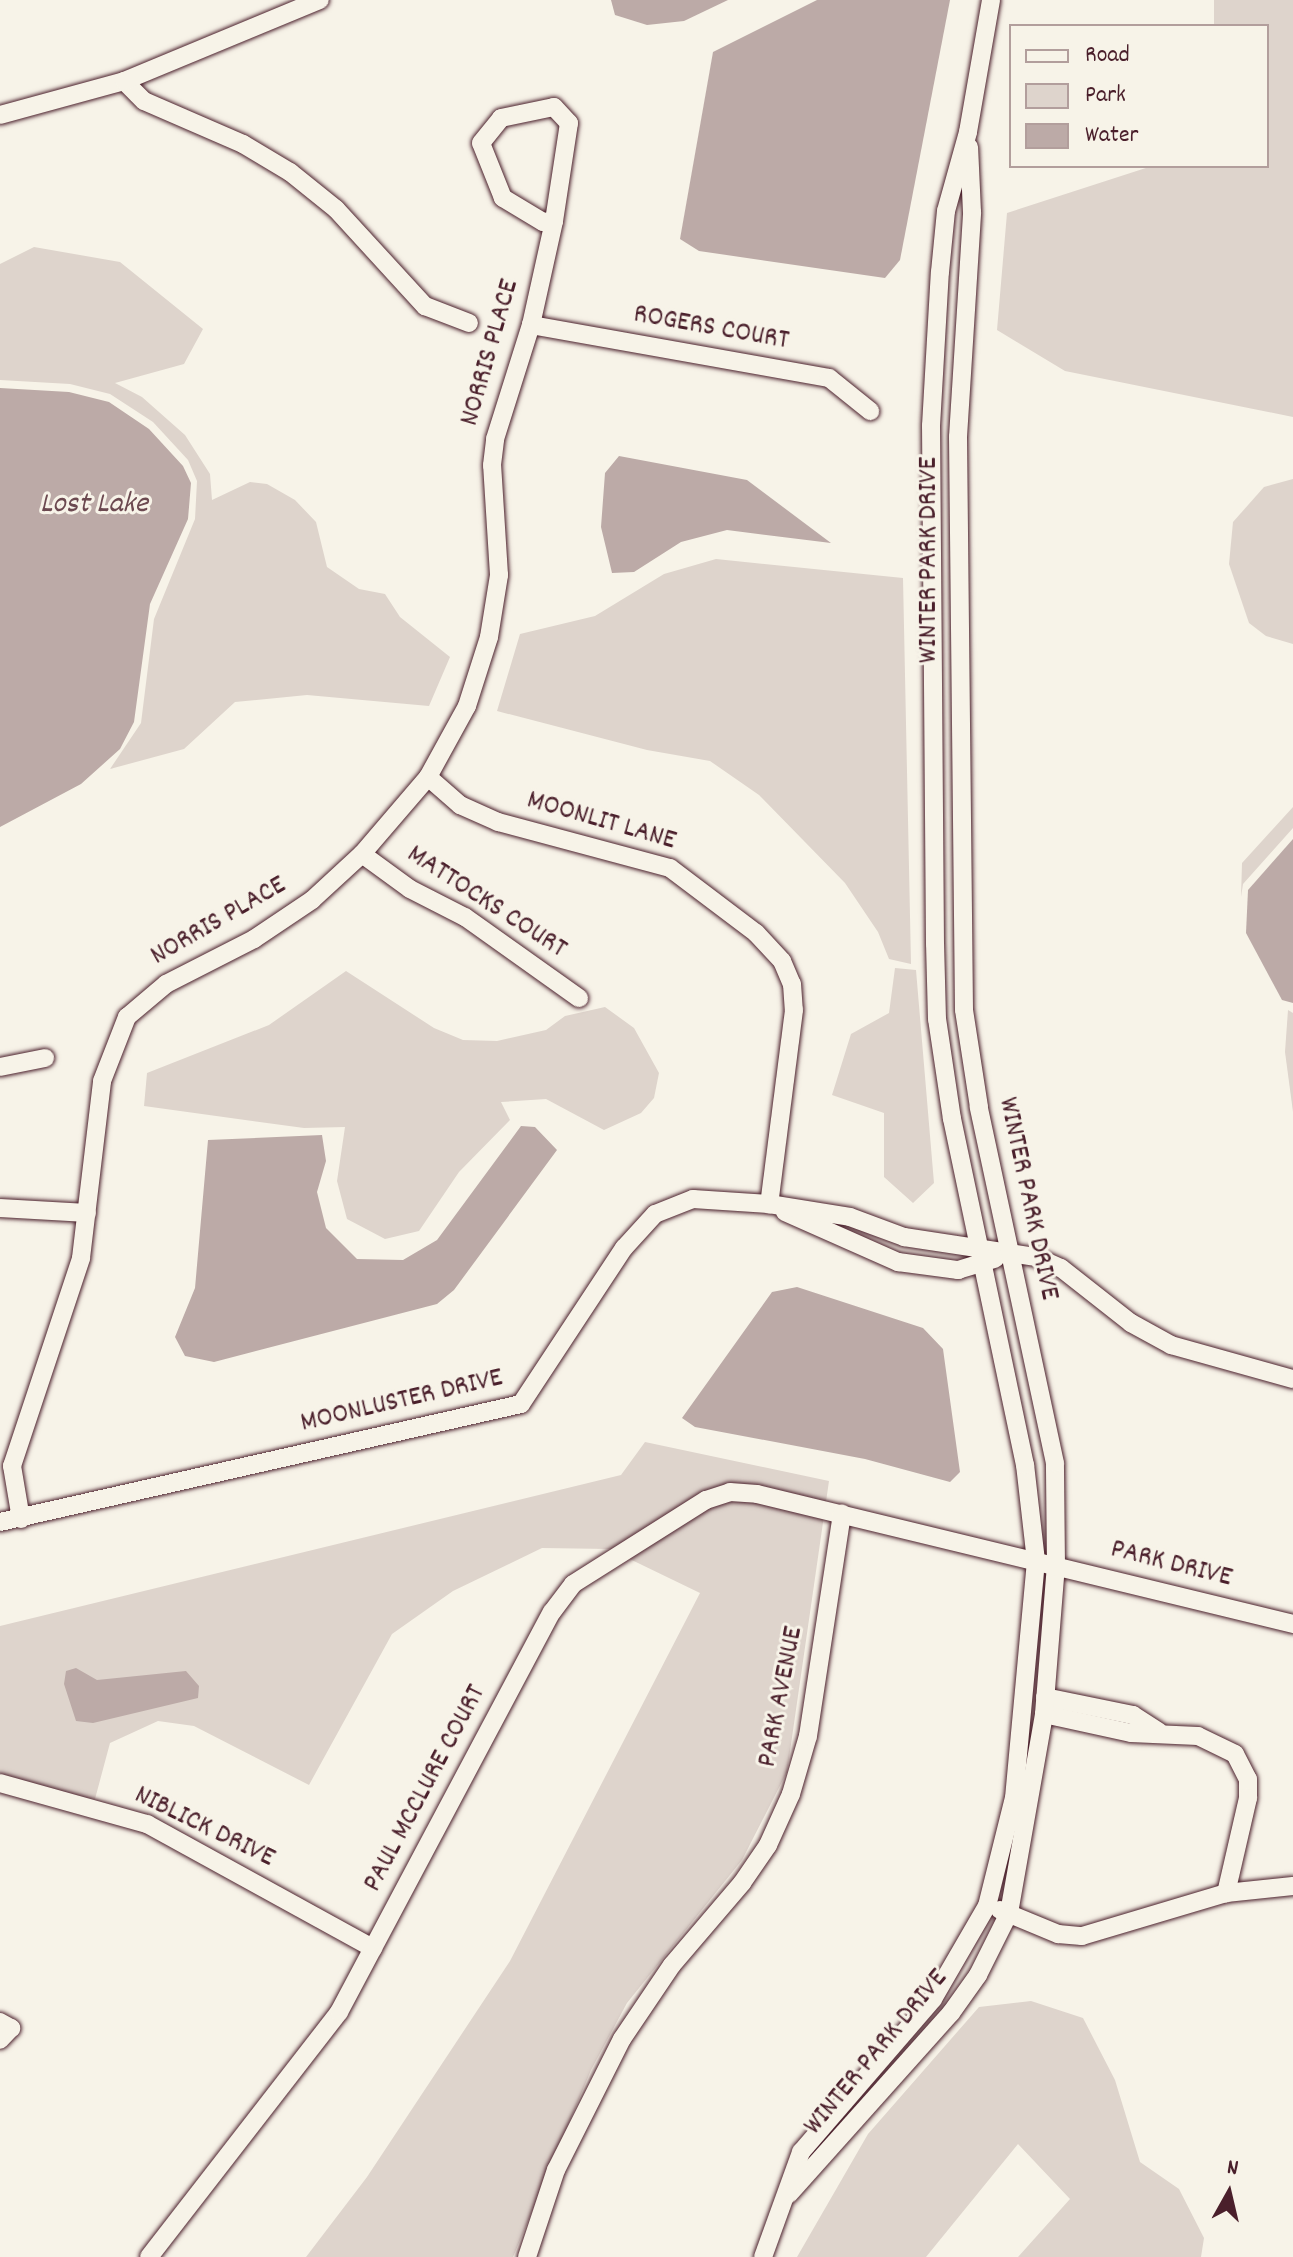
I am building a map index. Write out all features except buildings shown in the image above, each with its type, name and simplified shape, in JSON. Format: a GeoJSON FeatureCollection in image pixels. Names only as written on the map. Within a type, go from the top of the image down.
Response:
{"type":"FeatureCollection","features":[{"type":"Feature","properties":{"kind":"street"},"geometry":{"type":"LineString","coordinates":[[0,115],[124,81],[320,0]]}},
{"type":"Feature","properties":{"kind":"street","name":"WINTER PARK DRIVE"},"geometry":{"type":"LineString","coordinates":[[763,2257],[789,2194],[801,2152],[933,1999],[987,1906],[1014,1798],[1036,1561],[1025,1465],[979,1245],[937,1019],[932,436],[946,211],[968,132],[991,0]]}},
{"type":"Feature","properties":{"kind":"street"},"geometry":{"type":"LineString","coordinates":[[124,81],[144,101],[243,144],[290,172],[336,209],[425,306],[469,323]]}},
{"type":"Feature","properties":{"kind":"street","name":"NORRIS PLACE"},"geometry":{"type":"LineString","coordinates":[[21,1519],[12,1466],[81,1258],[102,1081],[127,1017],[166,984],[254,939],[312,900],[362,854],[428,777],[467,706],[489,637],[499,575],[492,465],[531,325],[554,221],[569,123],[554,107],[501,118],[481,143],[503,198],[526,215],[554,221]]}},
{"type":"Feature","properties":{"kind":"street","name":"WINTER PARK DRIVE"},"geometry":{"type":"LineString","coordinates":[[789,2194],[951,2013],[978,1975],[1009,1913],[1044,1706],[1056,1566],[1055,1463],[1009,1253],[964,1010],[958,747],[958,437],[972,212],[968,132]]}},
{"type":"Feature","properties":{"kind":"street","name":"ROGERS COURT"},"geometry":{"type":"LineString","coordinates":[[531,325],[829,378],[870,411]]}},
{"type":"Feature","properties":{"kind":"street"},"geometry":{"type":"LineString","coordinates":[[932,436],[958,437]]}},
{"type":"Feature","properties":{"kind":"street"},"geometry":{"type":"LineString","coordinates":[[936,747],[958,747]]}},
{"type":"Feature","properties":{"kind":"street","name":"MOONLIT LANE"},"geometry":{"type":"LineString","coordinates":[[428,777],[460,805],[498,822],[670,868],[756,933],[782,961],[792,984],[794,1010],[769,1204]]}},
{"type":"Feature","properties":{"kind":"street","name":"MATTOCKS COURT"},"geometry":{"type":"LineString","coordinates":[[362,854],[410,889],[465,917],[579,998]]}},
{"type":"Feature","properties":{"kind":"street"},"geometry":{"type":"LineString","coordinates":[[0,1067],[45,1058]]}},
{"type":"Feature","properties":{"kind":"street","name":"MOONLUSTER DRIVE"},"geometry":{"type":"LineString","coordinates":[[0,1522],[521,1404],[624,1248],[655,1214],[693,1199],[769,1204],[850,1217],[904,1237],[979,1245],[1061,1268],[1131,1323],[1171,1345],[1293,1379]]}},
{"type":"Feature","properties":{"kind":"street","name":"MOONLUSTER DRIVE"},"geometry":{"type":"LineString","coordinates":[[769,1204],[840,1240],[893,1260],[958,1270],[1009,1253]]}},
{"type":"Feature","properties":{"kind":"street"},"geometry":{"type":"LineString","coordinates":[[0,1208],[87,1213]]}},
{"type":"Feature","properties":{"kind":"street"},"geometry":{"type":"LineString","coordinates":[[893,1260],[904,1237]]}},
{"type":"Feature","properties":{"kind":"street","name":"PAUL MCCLURE COURT"},"geometry":{"type":"LineString","coordinates":[[149,2257],[339,2012],[552,1612],[573,1584],[706,1500],[730,1492],[842,1514]]}},
{"type":"Feature","properties":{"kind":"street"},"geometry":{"type":"LineString","coordinates":[[842,1514],[1036,1561]]}},
{"type":"Feature","properties":{"kind":"street","name":"PARK AVENUE"},"geometry":{"type":"LineString","coordinates":[[527,2257],[556,2170],[622,2039],[672,1965],[742,1883],[768,1845],[791,1794],[808,1736],[842,1514]]}},
{"type":"Feature","properties":{"kind":"street","name":"PARK DRIVE"},"geometry":{"type":"LineString","coordinates":[[1036,1561],[1293,1624]]}},
{"type":"Feature","properties":{"kind":"street"},"geometry":{"type":"LineString","coordinates":[[1044,1706],[1133,1715],[1159,1732],[1219,1743],[1235,1754],[1248,1779],[1226,1893]]}},
{"type":"Feature","properties":{"kind":"street","name":"NIBLICK DRIVE"},"geometry":{"type":"LineString","coordinates":[[0,1783],[147,1824],[373,1948]]}},
{"type":"Feature","properties":{"kind":"street"},"geometry":{"type":"LineString","coordinates":[[987,1906],[1058,1934],[1082,1936],[1226,1893],[1293,1886]]}},
{"type":"Feature","properties":{"kind":"street"},"geometry":{"type":"LineString","coordinates":[[0,2022],[11,2028],[0,2040]]}},
{"type":"Feature","properties":{"kind":"green space"},"geometry":{"type":"Polygon","coordinates":[[[1214,0],[1293,0],[1293,417],[1065,371],[997,330],[1007,213],[1146,168],[1269,168],[1269,24],[1214,24],[1214,0]]]}},
{"type":"Feature","properties":{"kind":"green space"},"geometry":{"type":"Polygon","coordinates":[[[34,247],[120,262],[203,329],[184,364],[115,383],[142,397],[185,435],[210,474],[212,500],[250,482],[267,484],[295,500],[316,522],[327,567],[359,589],[385,594],[400,617],[450,657],[429,706],[307,695],[235,702],[184,749],[110,769],[141,723],[154,619],[195,519],[197,481],[188,460],[153,422],[110,394],[70,384],[0,380],[0,264],[34,247]]]}},
{"type":"Feature","properties":{"kind":"green space"},"geometry":{"type":"Polygon","coordinates":[[[1293,479],[1293,644],[1266,636],[1249,623],[1229,564],[1233,522],[1264,487],[1293,479]]]}},
{"type":"Feature","properties":{"kind":"green space"},"geometry":{"type":"Polygon","coordinates":[[[716,559],[903,578],[911,964],[889,959],[878,932],[845,883],[759,795],[710,761],[647,750],[497,711],[520,634],[595,616],[664,574],[716,559]]]}},
{"type":"Feature","properties":{"kind":"green space"},"geometry":{"type":"Polygon","coordinates":[[[1293,807],[1293,828],[1243,884],[1241,897],[1242,863],[1293,807]]]}},
{"type":"Feature","properties":{"kind":"green space"},"geometry":{"type":"Polygon","coordinates":[[[895,968],[916,970],[934,1183],[913,1203],[884,1177],[884,1113],[832,1095],[851,1034],[889,1013],[895,968]]]}},
{"type":"Feature","properties":{"kind":"green space"},"geometry":{"type":"Polygon","coordinates":[[[346,971],[434,1028],[463,1040],[497,1041],[546,1030],[565,1016],[605,1007],[634,1028],[659,1073],[654,1098],[641,1113],[604,1130],[546,1099],[501,1102],[510,1120],[459,1172],[419,1231],[385,1239],[347,1219],[337,1181],[345,1127],[304,1128],[144,1106],[147,1073],[269,1025],[346,971]]]}},
{"type":"Feature","properties":{"kind":"green space"},"geometry":{"type":"Polygon","coordinates":[[[1288,1010],[1293,1013],[1293,1112],[1285,1052],[1288,1010]]]}},
{"type":"Feature","properties":{"kind":"green space"},"geometry":{"type":"Polygon","coordinates":[[[645,1442],[829,1481],[787,1772],[742,1860],[627,2003],[591,2070],[513,2257],[306,2257],[367,2177],[510,1961],[700,1593],[609,1549],[542,1548],[453,1591],[392,1634],[309,1785],[194,1726],[158,1721],[110,1743],[95,1799],[52,1794],[0,1773],[0,1626],[621,1475],[645,1442]]]}},
{"type":"Feature","properties":{"kind":"green space"},"geometry":{"type":"Polygon","coordinates":[[[1031,2001],[1083,2018],[1115,2080],[1140,2162],[1179,2189],[1204,2238],[1201,2257],[1018,2257],[1070,2199],[1018,2144],[926,2257],[797,2257],[868,2134],[979,2007],[1031,2001]]]}},
{"type":"Feature","properties":{"kind":"water"},"geometry":{"type":"Polygon","coordinates":[[[611,0],[728,0],[684,21],[647,25],[615,15],[611,0]]]}},
{"type":"Feature","properties":{"kind":"water"},"geometry":{"type":"Polygon","coordinates":[[[817,0],[950,0],[900,260],[885,278],[699,251],[680,239],[713,52],[817,0]]]}},
{"type":"Feature","properties":{"kind":"water","name":"Lost Lake"},"geometry":{"type":"Polygon","coordinates":[[[0,388],[69,392],[109,402],[149,429],[183,466],[191,483],[188,519],[150,604],[134,722],[120,749],[81,784],[0,827],[0,388]]]}},
{"type":"Feature","properties":{"kind":"water"},"geometry":{"type":"Polygon","coordinates":[[[619,456],[747,480],[831,543],[727,530],[681,542],[634,572],[612,573],[601,527],[605,473],[619,456]]]}},
{"type":"Feature","properties":{"kind":"water"},"geometry":{"type":"Polygon","coordinates":[[[1293,839],[1293,1003],[1282,1000],[1246,933],[1248,890],[1293,839]]]}},
{"type":"Feature","properties":{"kind":"water"},"geometry":{"type":"Polygon","coordinates":[[[521,1126],[535,1127],[557,1150],[454,1290],[437,1304],[214,1362],[185,1356],[175,1337],[195,1288],[208,1140],[322,1135],[326,1161],[317,1192],[326,1228],[357,1259],[403,1260],[437,1240],[521,1126]]]}},
{"type":"Feature","properties":{"kind":"water"},"geometry":{"type":"Polygon","coordinates":[[[797,1287],[923,1328],[943,1349],[960,1472],[950,1482],[865,1459],[695,1427],[682,1418],[772,1292],[797,1287]]]}},
{"type":"Feature","properties":{"kind":"water"},"geometry":{"type":"Polygon","coordinates":[[[76,1668],[97,1680],[186,1671],[199,1686],[198,1698],[93,1723],[76,1721],[64,1684],[66,1671],[76,1668]]]}}]}
